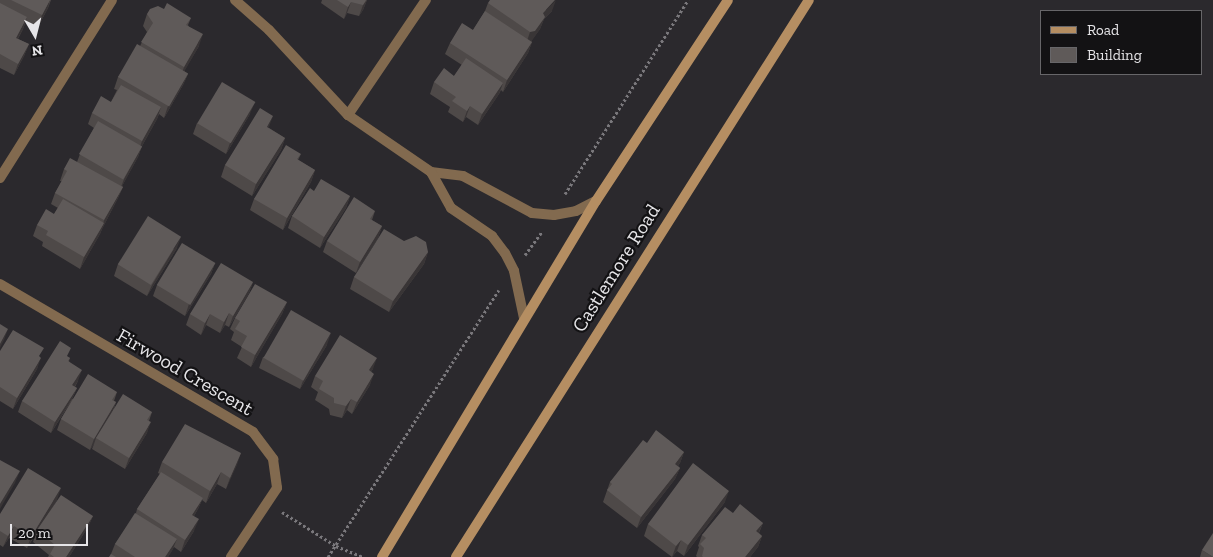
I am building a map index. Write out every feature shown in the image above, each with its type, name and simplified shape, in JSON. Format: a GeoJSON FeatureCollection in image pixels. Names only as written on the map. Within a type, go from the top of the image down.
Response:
{"type":"FeatureCollection","features":[{"type":"Feature","properties":{"kind":"main road"},"geometry":{"type":"LineString","coordinates":[[382,557],[596,201],[728,0]]}},
{"type":"Feature","properties":{"kind":"main road","name":"Castlemore Road"},"geometry":{"type":"LineString","coordinates":[[456,557],[809,0]]}},
{"type":"Feature","properties":{"kind":"street"},"geometry":{"type":"LineString","coordinates":[[0,178],[112,0]]}},
{"type":"Feature","properties":{"kind":"street"},"geometry":{"type":"LineString","coordinates":[[235,0],[269,30],[348,115],[431,172],[451,208],[492,236],[506,253],[514,271],[524,318]]}},
{"type":"Feature","properties":{"kind":"street"},"geometry":{"type":"LineString","coordinates":[[348,115],[426,0]]}},
{"type":"Feature","properties":{"kind":"street"},"geometry":{"type":"LineString","coordinates":[[431,172],[463,176],[532,213],[562,214],[596,201]]}},
{"type":"Feature","properties":{"kind":"street","name":"Firwood Crescent"},"geometry":{"type":"LineString","coordinates":[[0,284],[253,432],[272,459],[277,488],[232,557]]}},
{"type":"Feature","properties":{"kind":"path"},"geometry":{"type":"LineString","coordinates":[[267,503],[336,546],[363,557]]}},
{"type":"Feature","properties":{"kind":"building"},"geometry":{"type":"Polygon","coordinates":[[[11,0],[50,0],[42,15],[11,0]]]}},
{"type":"Feature","properties":{"kind":"building"},"geometry":{"type":"Polygon","coordinates":[[[337,0],[366,0],[363,5],[351,2],[348,7],[337,0]]]}},
{"type":"Feature","properties":{"kind":"building"},"geometry":{"type":"Polygon","coordinates":[[[490,0],[555,0],[543,13],[545,17],[535,31],[530,32],[488,3],[490,0]]]}},
{"type":"Feature","properties":{"kind":"building"},"geometry":{"type":"Polygon","coordinates":[[[0,3],[27,17],[16,38],[29,44],[18,64],[0,54],[0,3]]]}},
{"type":"Feature","properties":{"kind":"building"},"geometry":{"type":"Polygon","coordinates":[[[167,3],[191,18],[186,25],[203,34],[184,67],[141,42],[153,23],[147,14],[150,9],[158,6],[164,9],[167,3]]]}},
{"type":"Feature","properties":{"kind":"building"},"geometry":{"type":"Polygon","coordinates":[[[485,11],[532,42],[507,80],[450,43],[462,23],[473,30],[485,11]]]}},
{"type":"Feature","properties":{"kind":"building"},"geometry":{"type":"Polygon","coordinates":[[[137,44],[188,74],[169,106],[118,77],[137,44]]]}},
{"type":"Feature","properties":{"kind":"building"},"geometry":{"type":"Polygon","coordinates":[[[466,58],[503,83],[482,114],[470,106],[467,111],[452,101],[456,97],[434,82],[444,68],[454,76],[466,58]]]}},
{"type":"Feature","properties":{"kind":"building"},"geometry":{"type":"Polygon","coordinates":[[[222,82],[255,102],[231,143],[197,123],[222,82]]]}},
{"type":"Feature","properties":{"kind":"building"},"geometry":{"type":"Polygon","coordinates":[[[121,85],[161,107],[142,141],[92,113],[101,96],[111,102],[121,85]]]}},
{"type":"Feature","properties":{"kind":"building"},"geometry":{"type":"Polygon","coordinates":[[[260,108],[273,116],[267,127],[285,138],[256,184],[225,165],[260,108]]]}},
{"type":"Feature","properties":{"kind":"building"},"geometry":{"type":"Polygon","coordinates":[[[98,121],[142,146],[123,179],[79,154],[98,121]]]}},
{"type":"Feature","properties":{"kind":"building"},"geometry":{"type":"Polygon","coordinates":[[[286,145],[301,154],[297,159],[315,170],[287,218],[254,199],[286,145]]]}},
{"type":"Feature","properties":{"kind":"building"},"geometry":{"type":"Polygon","coordinates":[[[70,158],[123,187],[104,220],[55,193],[67,171],[64,169],[70,158]]]}},
{"type":"Feature","properties":{"kind":"building"},"geometry":{"type":"Polygon","coordinates":[[[321,179],[350,196],[324,237],[292,216],[310,188],[314,191],[321,179]]]}},
{"type":"Feature","properties":{"kind":"building"},"geometry":{"type":"Polygon","coordinates":[[[354,197],[375,211],[370,219],[382,226],[360,262],[327,241],[354,197]]]}},
{"type":"Feature","properties":{"kind":"building"},"geometry":{"type":"Polygon","coordinates":[[[63,199],[104,223],[84,257],[46,235],[48,231],[37,225],[46,209],[54,214],[63,199]]]}},
{"type":"Feature","properties":{"kind":"building"},"geometry":{"type":"Polygon","coordinates":[[[148,216],[181,237],[151,285],[118,264],[148,216]]]}},
{"type":"Feature","properties":{"kind":"building"},"geometry":{"type":"Polygon","coordinates":[[[384,229],[404,241],[416,236],[426,242],[428,252],[393,301],[354,277],[384,229]]]}},
{"type":"Feature","properties":{"kind":"building"},"geometry":{"type":"Polygon","coordinates":[[[182,243],[215,263],[190,305],[157,285],[182,243]]]}},
{"type":"Feature","properties":{"kind":"building"},"geometry":{"type":"Polygon","coordinates":[[[221,263],[253,282],[233,316],[229,313],[224,322],[210,314],[205,323],[190,314],[221,263]]]}},
{"type":"Feature","properties":{"kind":"building"},"geometry":{"type":"Polygon","coordinates":[[[255,284],[287,302],[255,355],[241,347],[247,336],[235,329],[240,321],[235,318],[255,284]]]}},
{"type":"Feature","properties":{"kind":"building"},"geometry":{"type":"Polygon","coordinates":[[[291,310],[331,333],[303,381],[264,358],[291,310]]]}},
{"type":"Feature","properties":{"kind":"building"},"geometry":{"type":"Polygon","coordinates":[[[0,324],[8,329],[0,344],[0,324]]]}},
{"type":"Feature","properties":{"kind":"building"},"geometry":{"type":"Polygon","coordinates":[[[13,330],[44,348],[39,356],[41,358],[17,398],[0,387],[0,351],[13,330]]]}},
{"type":"Feature","properties":{"kind":"building"},"geometry":{"type":"Polygon","coordinates":[[[340,335],[377,358],[369,370],[374,374],[357,402],[351,399],[346,406],[334,403],[334,398],[319,389],[323,381],[315,376],[340,335]]]}},
{"type":"Feature","properties":{"kind":"building"},"geometry":{"type":"Polygon","coordinates":[[[60,341],[71,348],[67,356],[70,358],[68,361],[82,370],[72,385],[77,388],[55,422],[22,401],[60,341]]]}},
{"type":"Feature","properties":{"kind":"building"},"geometry":{"type":"Polygon","coordinates":[[[88,374],[117,392],[112,400],[116,402],[94,439],[61,419],[88,374]]]}},
{"type":"Feature","properties":{"kind":"building"},"geometry":{"type":"Polygon","coordinates":[[[123,394],[152,412],[147,420],[151,422],[129,458],[96,438],[123,394]]]}},
{"type":"Feature","properties":{"kind":"building"},"geometry":{"type":"Polygon","coordinates":[[[185,424],[241,453],[230,478],[221,472],[210,491],[162,462],[185,424]]]}},
{"type":"Feature","properties":{"kind":"building"},"geometry":{"type":"Polygon","coordinates":[[[656,430],[684,452],[675,464],[680,468],[641,517],[607,490],[612,484],[610,482],[643,440],[647,443],[656,430]]]}},
{"type":"Feature","properties":{"kind":"building"},"geometry":{"type":"Polygon","coordinates":[[[0,460],[20,471],[0,504],[0,460]]]}},
{"type":"Feature","properties":{"kind":"building"},"geometry":{"type":"Polygon","coordinates":[[[693,463],[729,491],[688,545],[681,540],[676,546],[648,524],[693,463]]]}},
{"type":"Feature","properties":{"kind":"building"},"geometry":{"type":"Polygon","coordinates":[[[28,468],[61,488],[31,537],[14,526],[8,536],[0,531],[0,514],[28,468]]]}},
{"type":"Feature","properties":{"kind":"building"},"geometry":{"type":"Polygon","coordinates":[[[161,472],[203,498],[192,515],[199,519],[185,540],[137,509],[161,472]]]}},
{"type":"Feature","properties":{"kind":"building"},"geometry":{"type":"Polygon","coordinates":[[[61,495],[93,516],[66,557],[54,557],[50,554],[55,545],[37,530],[61,495]]]}},
{"type":"Feature","properties":{"kind":"building"},"geometry":{"type":"Polygon","coordinates":[[[740,504],[763,523],[756,531],[762,536],[745,557],[703,557],[704,548],[700,544],[706,538],[702,535],[725,507],[733,513],[740,504]]]}},
{"type":"Feature","properties":{"kind":"building"},"geometry":{"type":"Polygon","coordinates":[[[135,513],[177,539],[165,557],[135,557],[115,544],[135,513]]]}},
{"type":"Feature","properties":{"kind":"building"},"geometry":{"type":"Polygon","coordinates":[[[1213,533],[1213,557],[1202,550],[1213,533]]]}}]}
